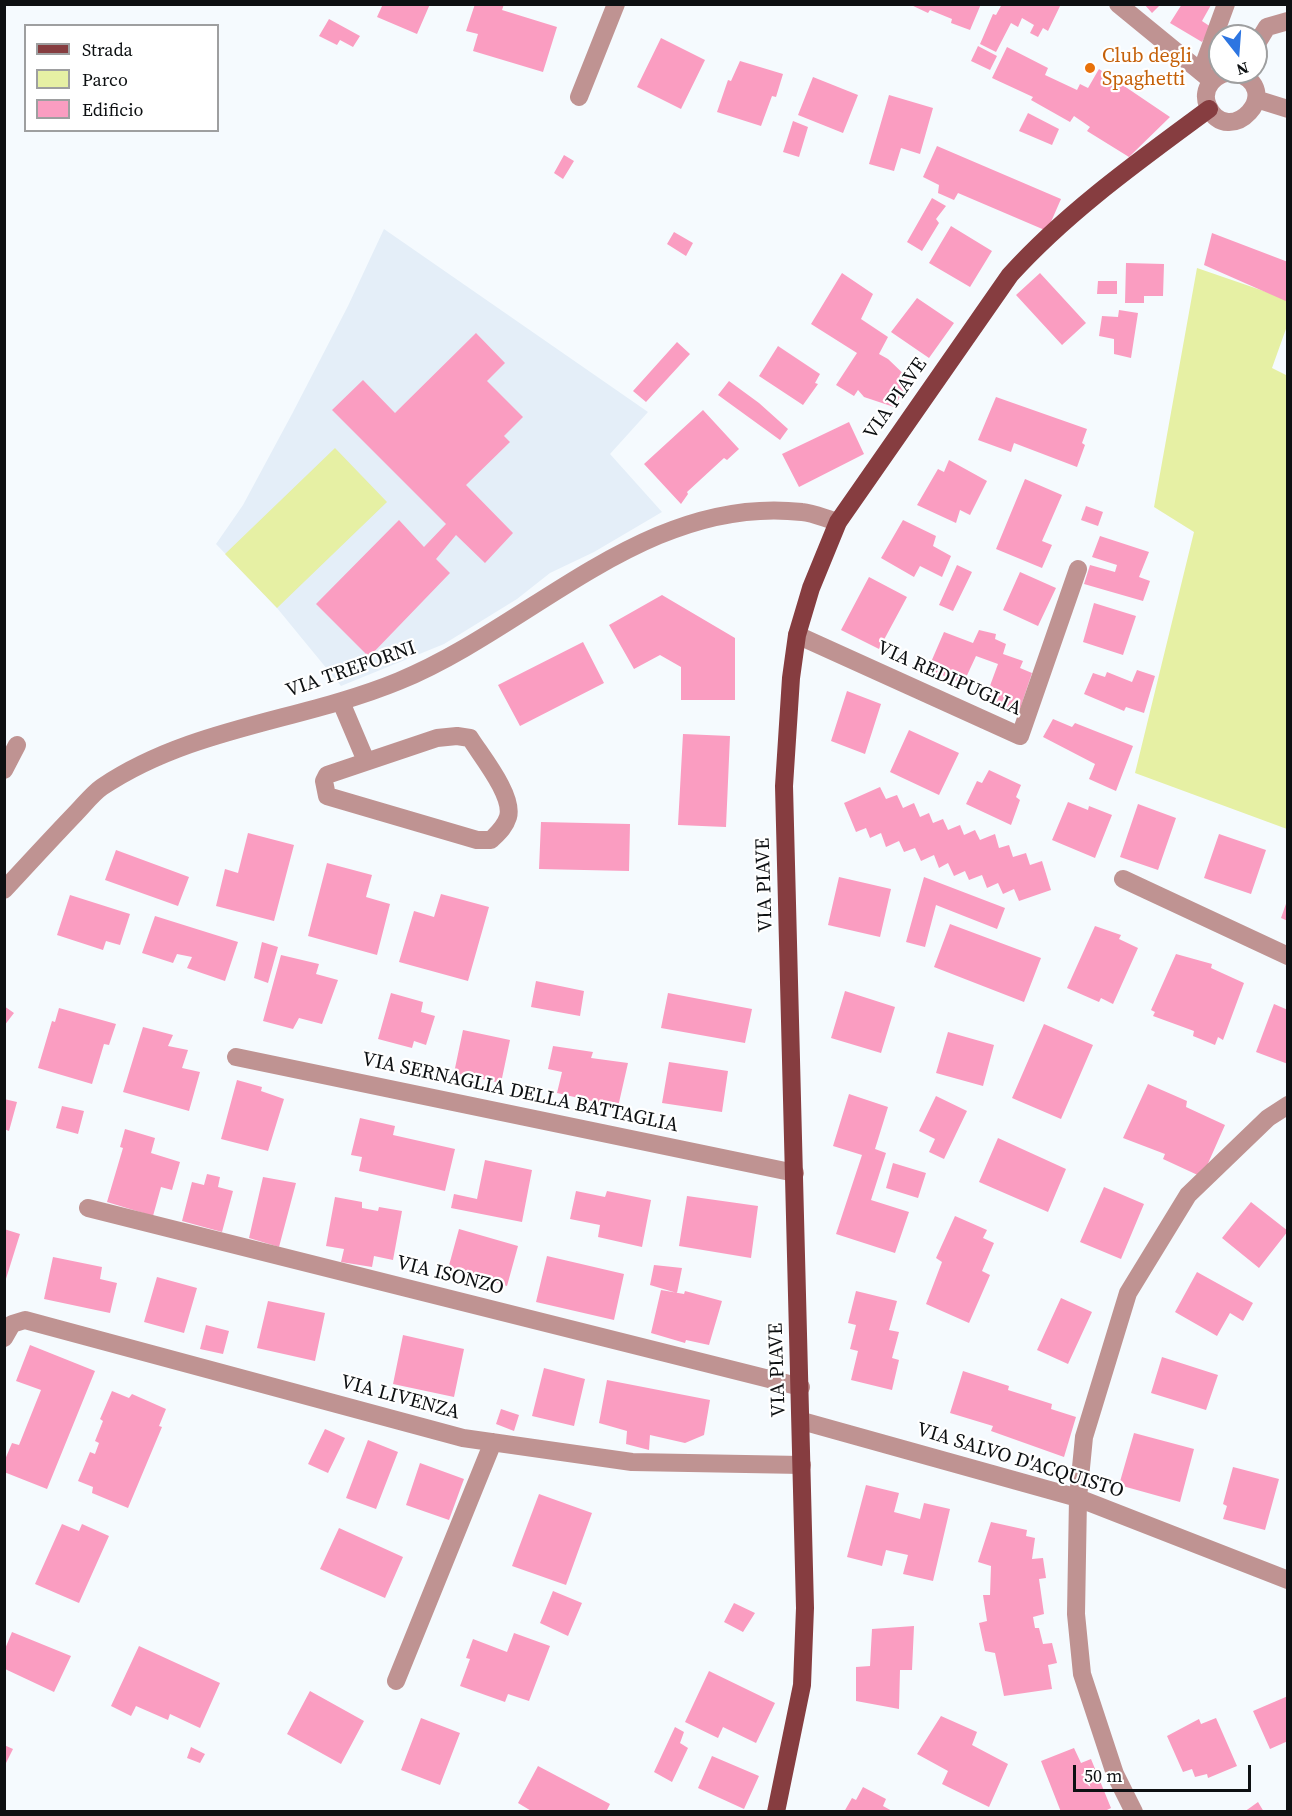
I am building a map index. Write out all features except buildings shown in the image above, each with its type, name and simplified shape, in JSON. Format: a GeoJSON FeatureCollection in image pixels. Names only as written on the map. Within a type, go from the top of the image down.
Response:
{"type":"FeatureCollection","features":[{"type":"Feature","properties":{"kind":"main road","name":"VIA PIAVE"},"geometry":{"type":"LineString","coordinates":[[776,1812],[802,1686],[805,1608],[784,786],[791,678],[797,635],[811,588],[838,522],[1010,275],[1037,244],[1124,172],[1209,109]]}},
{"type":"Feature","properties":{"kind":"street"},"geometry":{"type":"LineString","coordinates":[[579,97],[616,4]]}},
{"type":"Feature","properties":{"kind":"street"},"geometry":{"type":"LineString","coordinates":[[1118,4],[1206,77]]}},
{"type":"Feature","properties":{"kind":"street"},"geometry":{"type":"LineString","coordinates":[[1226,4],[1206,77],[1209,109],[1220,120],[1236,121],[1250,114],[1256,99],[1252,84]]}},
{"type":"Feature","properties":{"kind":"street"},"geometry":{"type":"LineString","coordinates":[[1268,27],[1287,21]]}},
{"type":"Feature","properties":{"kind":"street"},"geometry":{"type":"LineString","coordinates":[[1256,99],[1287,109]]}},
{"type":"Feature","properties":{"kind":"street","name":"VIA TREFORNI"},"geometry":{"type":"LineString","coordinates":[[4,890],[100,788],[146,762],[189,744],[342,702],[399,682],[434,665],[592,567],[654,537],[704,521],[751,510],[804,512],[838,522]]}},
{"type":"Feature","properties":{"kind":"street","name":"VIA REDIPUGLIA"},"geometry":{"type":"LineString","coordinates":[[797,635],[1020,736],[1078,569]]}},
{"type":"Feature","properties":{"kind":"street"},"geometry":{"type":"LineString","coordinates":[[342,702],[366,762]]}},
{"type":"Feature","properties":{"kind":"street"},"geometry":{"type":"LineString","coordinates":[[437,738],[470,738],[508,800],[508,817],[503,829],[491,840],[477,840],[327,796],[324,781],[327,775],[366,762],[437,738]]}},
{"type":"Feature","properties":{"kind":"street"},"geometry":{"type":"LineString","coordinates":[[4,770],[17,745]]}},
{"type":"Feature","properties":{"kind":"street"},"geometry":{"type":"LineString","coordinates":[[1123,879],[1287,956]]}},
{"type":"Feature","properties":{"kind":"street","name":"VIA SERNAGLIA DELLA BATTAGLIA"},"geometry":{"type":"LineString","coordinates":[[236,1057],[795,1173]]}},
{"type":"Feature","properties":{"kind":"street"},"geometry":{"type":"LineString","coordinates":[[1134,1812],[1115,1774],[1082,1674],[1076,1614],[1078,1498],[1084,1437],[1128,1293],[1188,1195],[1268,1118],[1287,1105]]}},
{"type":"Feature","properties":{"kind":"street","name":"VIA ISONZO"},"geometry":{"type":"LineString","coordinates":[[88,1208],[801,1387]]}},
{"type":"Feature","properties":{"kind":"street","name":"VIA LIVENZA"},"geometry":{"type":"LineString","coordinates":[[4,1338],[12,1324],[25,1320],[464,1438],[632,1461],[802,1465]]}},
{"type":"Feature","properties":{"kind":"street","name":"VIA SALVO D'ACQUISTO"},"geometry":{"type":"LineString","coordinates":[[802,1421],[1078,1498],[1287,1580]]}},
{"type":"Feature","properties":{"kind":"street"},"geometry":{"type":"LineString","coordinates":[[396,1681],[493,1442]]}},
{"type":"Feature","properties":{"kind":"shaded area"},"geometry":{"type":"Polygon","coordinates":[[[384,229],[648,412],[610,454],[662,512],[594,552],[550,573],[517,599],[444,644],[341,686],[277,608],[216,544],[243,505],[292,414],[348,306],[384,229]]]}},
{"type":"Feature","properties":{"kind":"green space"},"geometry":{"type":"Polygon","coordinates":[[[1197,268],[1287,299],[1287,326],[1272,368],[1288,376],[1287,829],[1135,773],[1194,532],[1154,507],[1197,268]]]}},
{"type":"Feature","properties":{"kind":"green space"},"geometry":{"type":"Polygon","coordinates":[[[335,448],[387,502],[277,608],[225,554],[335,448]]]}},
{"type":"Feature","properties":{"kind":"place","name":"Club degli Spaghetti"},"geometry":{"type":"Point","coordinates":[1090,68]}}]}
